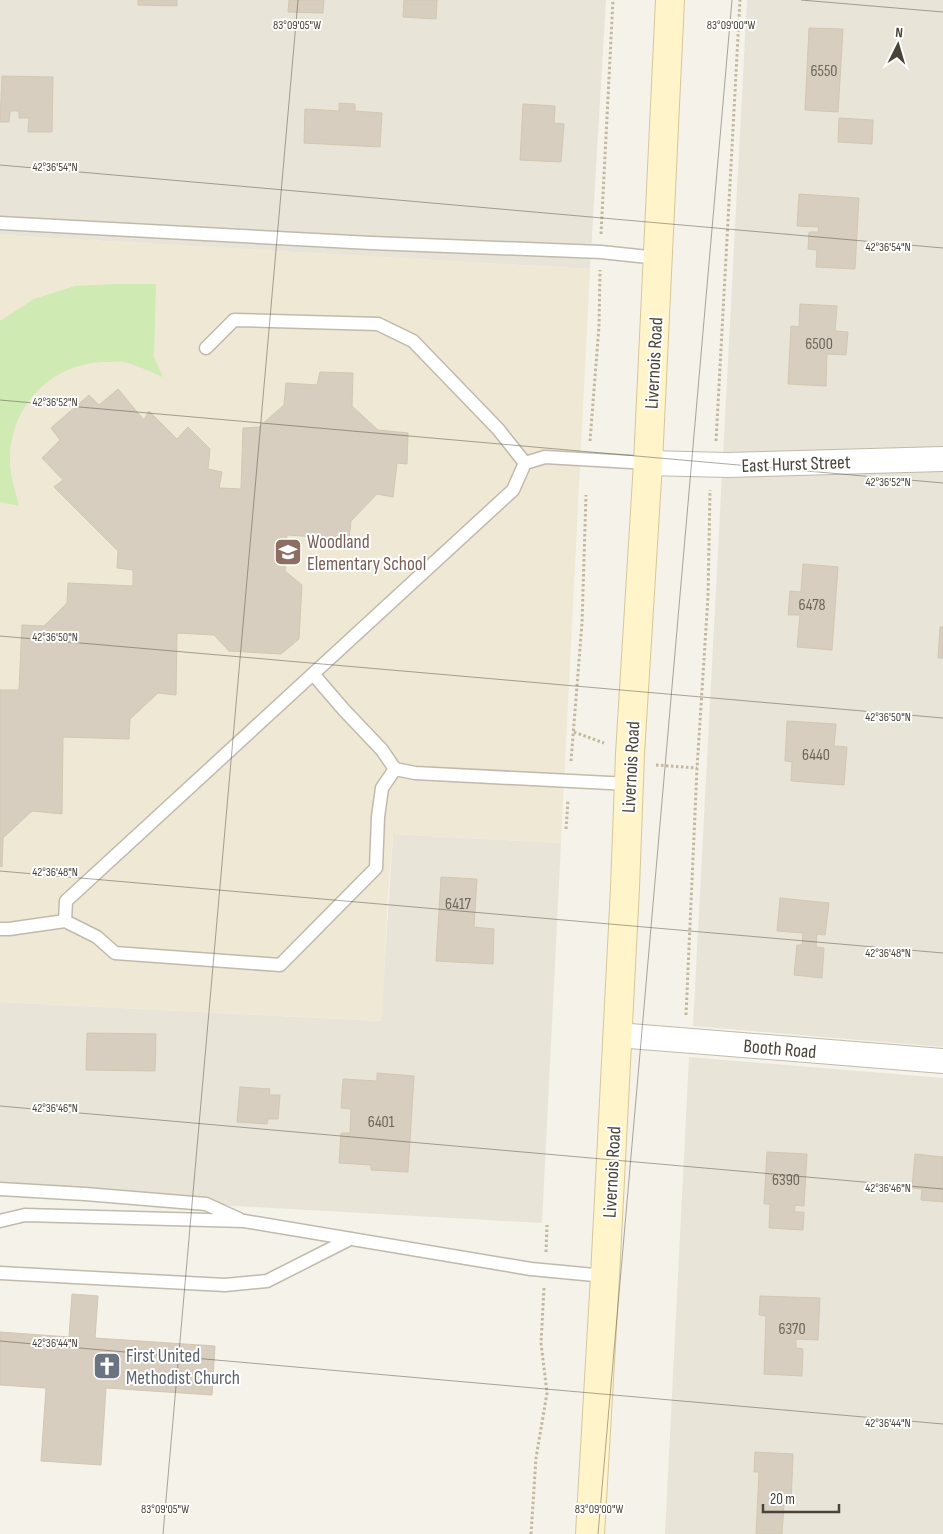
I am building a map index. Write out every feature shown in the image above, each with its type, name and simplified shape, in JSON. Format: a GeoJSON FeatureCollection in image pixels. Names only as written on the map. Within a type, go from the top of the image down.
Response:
{"type":"FeatureCollection","features":[{"type":"Feature","properties":{"kind":"street","name":"Livernois Road"},"geometry":{"type":"LineString","coordinates":[[590,1534],[605,1276],[629,784],[648,463],[670,0]]}},
{"type":"Feature","properties":{"kind":"street","name":"East Hurst Street"},"geometry":{"type":"LineString","coordinates":[[648,463],[727,465],[943,459]]}},
{"type":"Feature","properties":{"kind":"street","name":"Booth Road"},"geometry":{"type":"LineString","coordinates":[[617,1035],[943,1061]]}},
{"type":"Feature","properties":{"kind":"lane"},"geometry":{"type":"LineString","coordinates":[[0,223],[371,243],[601,252],[658,258]]}},
{"type":"Feature","properties":{"kind":"lane"},"geometry":{"type":"LineString","coordinates":[[206,348],[234,320],[378,324],[413,341],[498,428],[524,464]]}},
{"type":"Feature","properties":{"kind":"lane"},"geometry":{"type":"LineString","coordinates":[[65,921],[66,901],[513,490],[524,464],[545,457],[648,463]]}},
{"type":"Feature","properties":{"kind":"lane"},"geometry":{"type":"LineString","coordinates":[[313,674],[382,750],[395,769],[416,773],[629,784]]}},
{"type":"Feature","properties":{"kind":"lane"},"geometry":{"type":"LineString","coordinates":[[0,929],[65,921],[97,937],[115,953],[280,965],[376,868],[378,817],[382,788],[395,769]]}},
{"type":"Feature","properties":{"kind":"lane"},"geometry":{"type":"LineString","coordinates":[[0,1189],[206,1204],[244,1221]]}},
{"type":"Feature","properties":{"kind":"lane"},"geometry":{"type":"LineString","coordinates":[[0,1221],[25,1214],[244,1221],[545,1271],[605,1276]]}},
{"type":"Feature","properties":{"kind":"lane"},"geometry":{"type":"LineString","coordinates":[[0,1273],[225,1285],[250,1283],[267,1281],[350,1239]]}},
{"type":"Feature","properties":{"kind":"path"},"geometry":{"type":"LineString","coordinates":[[590,440],[599,326],[613,0]]}},
{"type":"Feature","properties":{"kind":"path"},"geometry":{"type":"LineString","coordinates":[[716,441],[740,0]]}},
{"type":"Feature","properties":{"kind":"path"},"geometry":{"type":"LineString","coordinates":[[686,1015],[697,768],[708,597],[710,490]]}},
{"type":"Feature","properties":{"kind":"path"},"geometry":{"type":"LineString","coordinates":[[571,760],[582,623],[586,495]]}},
{"type":"Feature","properties":{"kind":"path"},"geometry":{"type":"LineString","coordinates":[[574,732],[599,741]]}},
{"type":"Feature","properties":{"kind":"path"},"geometry":{"type":"LineString","coordinates":[[656,765],[697,768]]}},
{"type":"Feature","properties":{"kind":"path"},"geometry":{"type":"LineString","coordinates":[[566,829],[568,803]]}},
{"type":"Feature","properties":{"kind":"path"},"geometry":{"type":"LineString","coordinates":[[531,1534],[536,1458],[547,1393],[541,1343],[547,1225]]}},
{"type":"Feature","properties":{"kind":"shaded area"},"geometry":{"type":"Polygon","coordinates":[[[0,0],[606,0],[590,269],[0,235],[0,0]]]}},
{"type":"Feature","properties":{"kind":"shaded area"},"geometry":{"type":"Polygon","coordinates":[[[747,0],[943,0],[943,1047],[693,1026],[747,0]]]}},
{"type":"Feature","properties":{"kind":"shaded area","name":"Woodland Elementary School"},"geometry":{"type":"Polygon","coordinates":[[[0,235],[590,269],[561,843],[393,834],[388,892],[382,1021],[0,1002],[0,235]]]}},
{"type":"Feature","properties":{"kind":"shaded area"},"geometry":{"type":"Polygon","coordinates":[[[393,834],[561,843],[542,1223],[0,1193],[0,1002],[381,1021],[393,834]]]}},
{"type":"Feature","properties":{"kind":"shaded area"},"geometry":{"type":"Polygon","coordinates":[[[689,1057],[943,1078],[943,1534],[665,1534],[689,1057]]]}},
{"type":"Feature","properties":{"kind":"green space"},"geometry":{"type":"Polygon","coordinates":[[[156,284],[154,357],[163,377],[134,365],[118,362],[89,364],[70,369],[54,377],[27,403],[18,419],[12,437],[10,469],[19,506],[0,502],[0,321],[34,299],[75,286],[156,284]]]}},
{"type":"Feature","properties":{"kind":"building"},"geometry":{"type":"Polygon","coordinates":[[[138,0],[177,0],[177,6],[138,5],[138,0]]]}},
{"type":"Feature","properties":{"kind":"building"},"geometry":{"type":"Polygon","coordinates":[[[289,0],[324,0],[323,13],[288,12],[289,0]]]}},
{"type":"Feature","properties":{"kind":"building"},"geometry":{"type":"Polygon","coordinates":[[[404,0],[437,0],[436,19],[403,17],[404,0]]]}},
{"type":"Feature","properties":{"kind":"building"},"geometry":{"type":"Polygon","coordinates":[[[809,28],[843,29],[838,112],[805,110],[809,28]]]}},
{"type":"Feature","properties":{"kind":"building"},"geometry":{"type":"Polygon","coordinates":[[[2,76],[53,77],[52,132],[28,132],[29,118],[19,118],[19,111],[10,111],[9,122],[0,122],[2,76]]]}},
{"type":"Feature","properties":{"kind":"building"},"geometry":{"type":"Polygon","coordinates":[[[339,103],[355,104],[355,111],[382,113],[380,147],[304,143],[305,109],[339,111],[339,103]]]}},
{"type":"Feature","properties":{"kind":"building"},"geometry":{"type":"Polygon","coordinates":[[[523,104],[555,106],[554,123],[564,124],[561,162],[520,160],[523,104]]]}},
{"type":"Feature","properties":{"kind":"building"},"geometry":{"type":"Polygon","coordinates":[[[839,118],[873,120],[872,144],[838,142],[839,118]]]}},
{"type":"Feature","properties":{"kind":"building"},"geometry":{"type":"Polygon","coordinates":[[[799,194],[859,198],[855,269],[816,267],[817,250],[808,249],[809,232],[818,232],[819,227],[797,226],[799,194]]]}},
{"type":"Feature","properties":{"kind":"building"},"geometry":{"type":"Polygon","coordinates":[[[800,304],[837,306],[835,331],[848,332],[846,355],[827,354],[826,386],[788,384],[791,326],[799,327],[800,304]]]}},
{"type":"Feature","properties":{"kind":"building"},"geometry":{"type":"Polygon","coordinates":[[[320,372],[353,373],[352,406],[378,430],[408,433],[407,464],[397,463],[393,497],[377,494],[351,521],[349,539],[287,535],[285,571],[302,585],[299,639],[281,654],[229,651],[214,635],[177,633],[176,695],[158,693],[130,719],[129,739],[63,737],[62,814],[32,811],[3,838],[2,867],[0,866],[0,690],[19,690],[22,625],[44,626],[67,603],[68,583],[133,586],[133,570],[117,568],[118,551],[54,487],[63,480],[42,458],[60,440],[51,428],[89,395],[99,405],[118,389],[144,420],[149,411],[177,439],[188,427],[210,449],[208,469],[222,472],[219,488],[241,489],[243,428],[259,427],[284,405],[286,383],[317,385],[320,372]]]}},
{"type":"Feature","properties":{"kind":"building"},"geometry":{"type":"Polygon","coordinates":[[[803,564],[838,567],[832,650],[797,647],[800,615],[788,615],[790,591],[801,592],[803,564]]]}},
{"type":"Feature","properties":{"kind":"building"},"geometry":{"type":"Polygon","coordinates":[[[940,627],[943,627],[943,658],[938,658],[940,627]]]}},
{"type":"Feature","properties":{"kind":"building"},"geometry":{"type":"Polygon","coordinates":[[[787,721],[836,724],[834,746],[847,747],[844,785],[791,781],[792,762],[785,761],[787,721]]]}},
{"type":"Feature","properties":{"kind":"building"},"geometry":{"type":"Polygon","coordinates":[[[441,877],[477,879],[474,927],[494,929],[493,964],[436,961],[441,877]]]}},
{"type":"Feature","properties":{"kind":"building"},"geometry":{"type":"Polygon","coordinates":[[[780,898],[829,903],[825,935],[817,934],[816,947],[824,948],[822,978],[794,975],[797,945],[802,945],[803,933],[777,931],[780,898]]]}},
{"type":"Feature","properties":{"kind":"building"},"geometry":{"type":"Polygon","coordinates":[[[87,1033],[156,1034],[155,1071],[86,1070],[87,1033]]]}},
{"type":"Feature","properties":{"kind":"building"},"geometry":{"type":"Polygon","coordinates":[[[377,1073],[414,1076],[408,1172],[371,1170],[371,1165],[339,1163],[341,1133],[350,1133],[351,1109],[341,1108],[343,1079],[377,1081],[377,1073]]]}},
{"type":"Feature","properties":{"kind":"building"},"geometry":{"type":"Polygon","coordinates":[[[240,1087],[270,1089],[269,1095],[280,1095],[278,1119],[268,1119],[267,1124],[237,1122],[240,1087]]]}},
{"type":"Feature","properties":{"kind":"building"},"geometry":{"type":"Polygon","coordinates":[[[767,1152],[807,1154],[804,1206],[795,1205],[795,1212],[804,1212],[803,1230],[769,1228],[770,1204],[764,1204],[767,1152]]]}},
{"type":"Feature","properties":{"kind":"building"},"geometry":{"type":"Polygon","coordinates":[[[915,1154],[943,1157],[943,1202],[921,1200],[922,1189],[912,1188],[915,1154]]]}},
{"type":"Feature","properties":{"kind":"building","name":"First United Methodist Church"},"geometry":{"type":"Polygon","coordinates":[[[72,1294],[98,1296],[95,1338],[215,1346],[212,1395],[106,1388],[101,1465],[41,1461],[46,1388],[0,1385],[0,1332],[69,1337],[72,1294]]]}},
{"type":"Feature","properties":{"kind":"building"},"geometry":{"type":"Polygon","coordinates":[[[760,1296],[820,1298],[818,1340],[796,1339],[796,1348],[803,1349],[802,1376],[764,1374],[766,1316],[759,1315],[760,1296]]]}},
{"type":"Feature","properties":{"kind":"building"},"geometry":{"type":"Polygon","coordinates":[[[755,1452],[793,1454],[791,1505],[784,1505],[782,1534],[756,1534],[759,1472],[754,1472],[755,1452]]]}},
{"type":"Feature","properties":{"kind":"place","name":"Woodland Elementary School"},"geometry":{"type":"Point","coordinates":[288,552]}},
{"type":"Feature","properties":{"kind":"place","name":"First United Methodist Church"},"geometry":{"type":"Point","coordinates":[107,1366]}}]}
